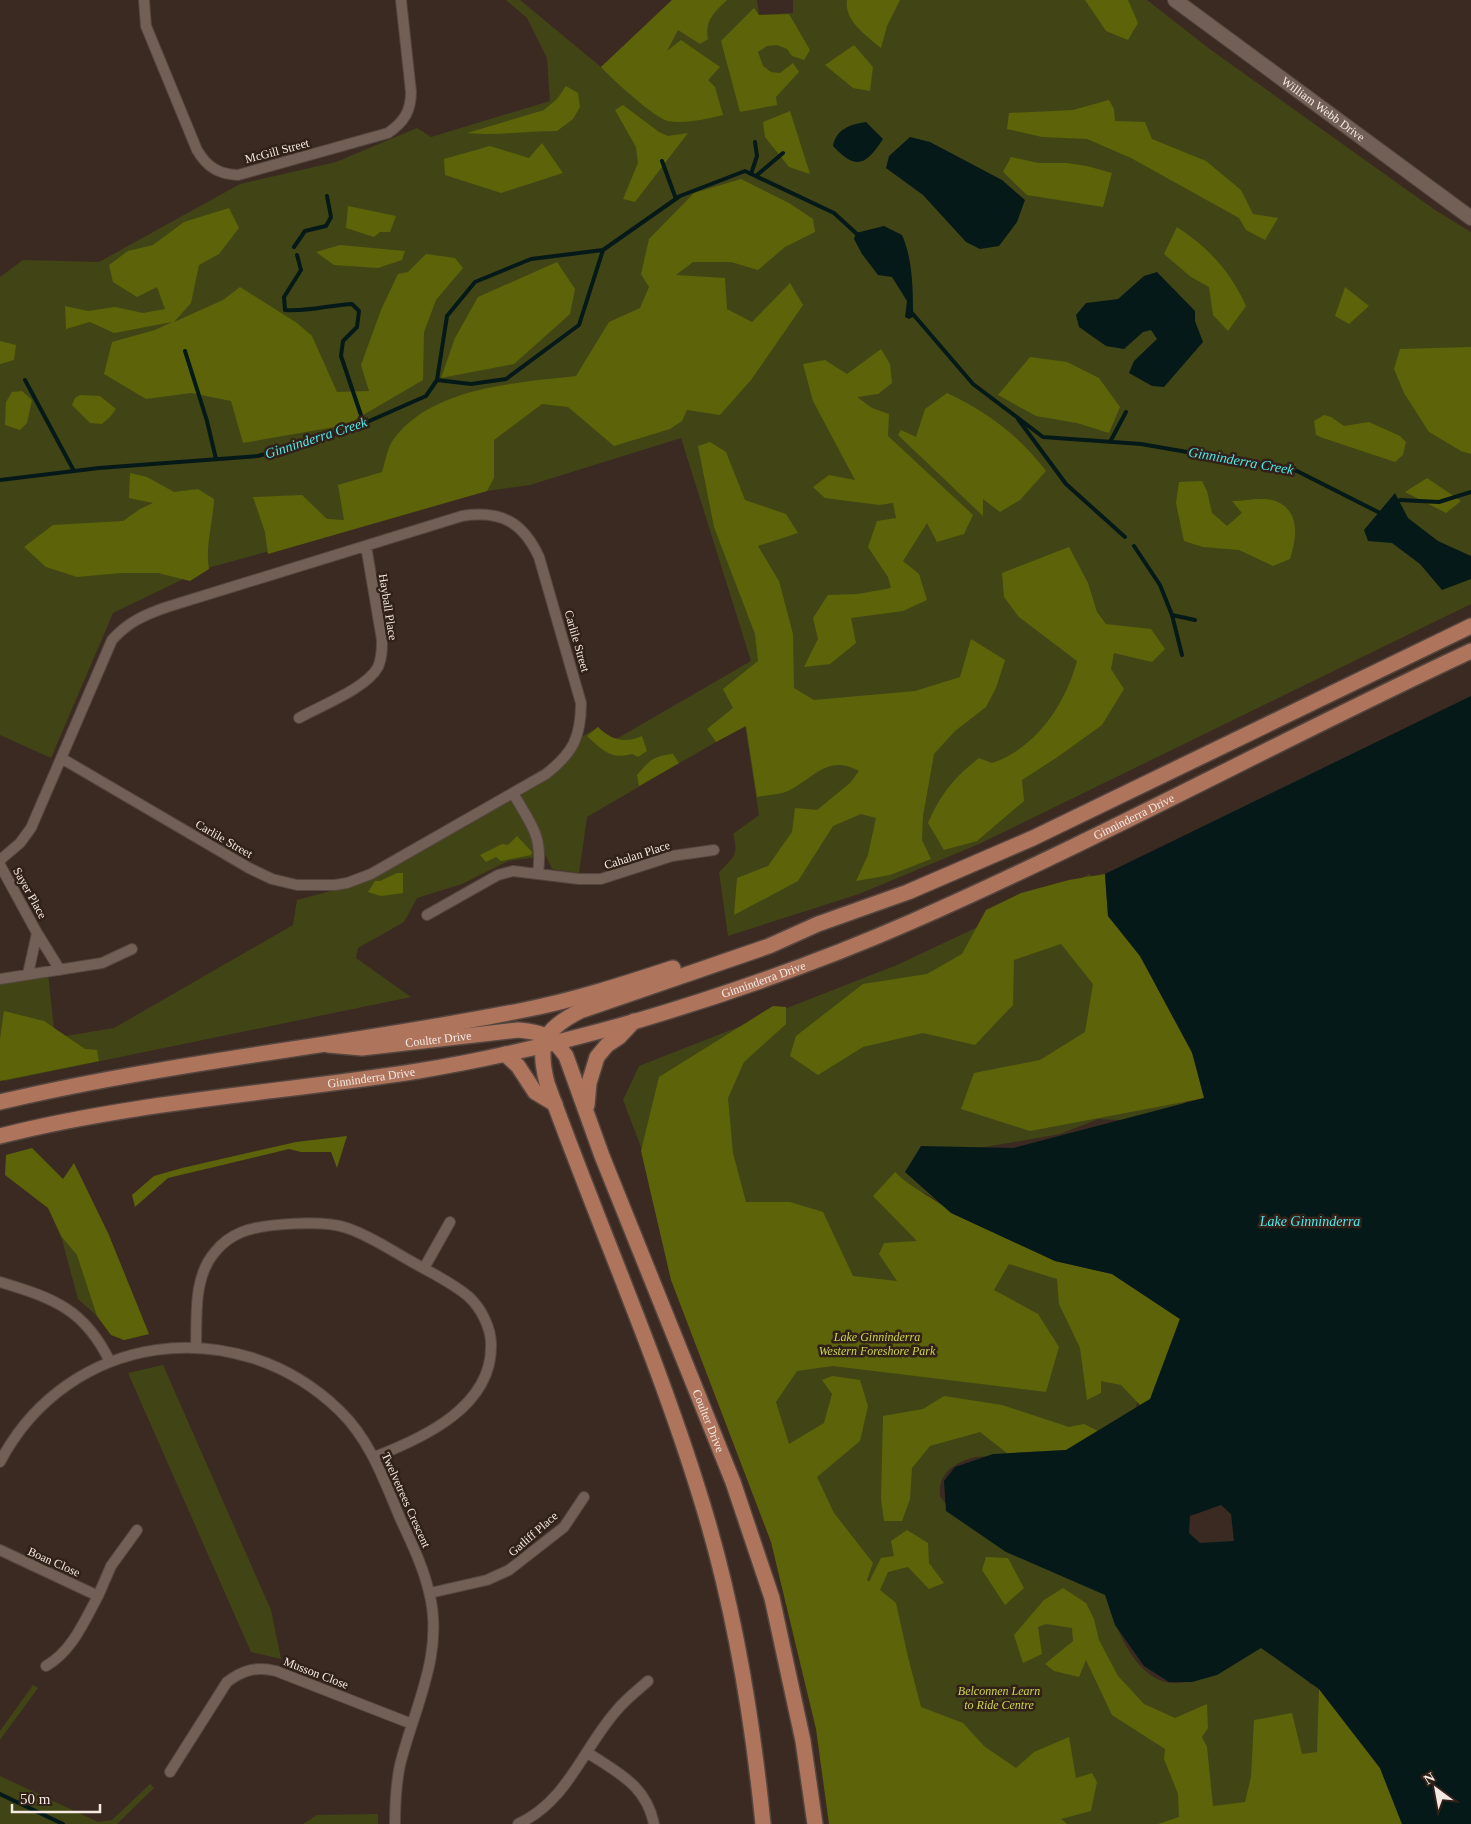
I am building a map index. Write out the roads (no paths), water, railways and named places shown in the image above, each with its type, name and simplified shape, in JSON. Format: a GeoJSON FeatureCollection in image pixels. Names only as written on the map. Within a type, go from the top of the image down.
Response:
{"type":"FeatureCollection","features":[{"type":"Feature","properties":{"kind":"main road","name":"William Webb Drive"},"geometry":{"type":"LineString","coordinates":[[1175,0],[1471,218]]}},
{"type":"Feature","properties":{"kind":"main road","name":"Ginninderra Drive"},"geometry":{"type":"LineString","coordinates":[[0,1102],[70,1086],[173,1067],[328,1045],[526,1010],[611,988],[818,924],[908,892],[1033,838],[1471,626]]}},
{"type":"Feature","properties":{"kind":"main road","name":"Ginninderra Drive"},"geometry":{"type":"LineString","coordinates":[[0,1136],[176,1101],[419,1070],[505,1054],[550,1038],[634,1021],[781,974],[912,922],[1043,861],[1471,651]]}},
{"type":"Feature","properties":{"kind":"main road","name":"Ginninderra Drive"},"geometry":{"type":"LineString","coordinates":[[550,1038],[580,1011],[769,946],[818,924]]}},
{"type":"Feature","properties":{"kind":"main road"},"geometry":{"type":"LineString","coordinates":[[587,1112],[588,1083],[597,1057],[607,1045],[619,1037],[634,1021]]}},
{"type":"Feature","properties":{"kind":"main road","name":"Coulter Drive"},"geometry":{"type":"LineString","coordinates":[[328,1045],[362,1048],[518,1030],[532,1031],[550,1038],[566,1056],[602,1156],[733,1482],[772,1598],[803,1741],[815,1824]]}},
{"type":"Feature","properties":{"kind":"main road"},"geometry":{"type":"LineString","coordinates":[[550,1038],[542,1061],[555,1104],[688,1460],[713,1539],[735,1628],[749,1706],[763,1824]]}},
{"type":"Feature","properties":{"kind":"main road"},"geometry":{"type":"LineString","coordinates":[[505,1054],[518,1066],[536,1092],[555,1104]]}},
{"type":"Feature","properties":{"kind":"street","name":"McGill Street"},"geometry":{"type":"LineString","coordinates":[[144,0],[146,26],[197,150],[204,161],[214,169],[226,174],[238,175],[388,133],[403,122],[411,105],[411,92],[401,0]]}},
{"type":"Feature","properties":{"kind":"street","name":"Carlile Street"},"geometry":{"type":"LineString","coordinates":[[0,860],[20,844],[31,828],[61,758],[112,640],[124,627],[138,617],[462,516],[479,513],[497,515],[513,523],[532,541],[539,558],[579,694],[581,721],[572,748],[561,763],[514,793],[371,874],[341,884],[309,886],[272,879],[249,868],[61,758]]}},
{"type":"Feature","properties":{"kind":"street","name":"Hayball Place"},"geometry":{"type":"LineString","coordinates":[[299,718],[359,685],[369,678],[378,667],[382,654],[382,640],[366,546]]}},
{"type":"Feature","properties":{"kind":"street"},"geometry":{"type":"LineString","coordinates":[[514,793],[540,845],[538,873]]}},
{"type":"Feature","properties":{"kind":"street","name":"Cahalan Place"},"geometry":{"type":"LineString","coordinates":[[427,915],[498,875],[513,871],[579,879],[602,879],[672,856],[714,850]]}},
{"type":"Feature","properties":{"kind":"street","name":"Sayer Place"},"geometry":{"type":"LineString","coordinates":[[0,865],[37,933],[60,970]]}},
{"type":"Feature","properties":{"kind":"street","name":"Sayer Place"},"geometry":{"type":"LineString","coordinates":[[28,974],[37,933]]}},
{"type":"Feature","properties":{"kind":"street"},"geometry":{"type":"LineString","coordinates":[[0,978],[102,962],[132,949]]}},
{"type":"Feature","properties":{"kind":"street"},"geometry":{"type":"LineString","coordinates":[[424,1268],[450,1222]]}},
{"type":"Feature","properties":{"kind":"street"},"geometry":{"type":"LineString","coordinates":[[196,1347],[198,1295],[202,1276],[215,1252],[228,1239],[244,1231],[315,1223],[336,1225],[367,1236],[455,1286],[470,1298],[482,1314],[491,1340],[492,1358],[487,1375],[470,1399],[439,1427],[374,1457]]}},
{"type":"Feature","properties":{"kind":"street"},"geometry":{"type":"LineString","coordinates":[[0,1282],[57,1302],[74,1312],[89,1326],[101,1343],[110,1362]]}},
{"type":"Feature","properties":{"kind":"street","name":"Twelvetrees Crescent"},"geometry":{"type":"LineString","coordinates":[[0,1462],[3,1449],[32,1415],[57,1391],[78,1377],[110,1362],[155,1349],[196,1347],[259,1359],[307,1384],[341,1412],[374,1457],[420,1561],[430,1593],[434,1635],[431,1662],[400,1766],[395,1824]]}},
{"type":"Feature","properties":{"kind":"street","name":"Gatliff Place"},"geometry":{"type":"LineString","coordinates":[[430,1593],[487,1580],[509,1570],[564,1527],[584,1496]]}},
{"type":"Feature","properties":{"kind":"street"},"geometry":{"type":"LineString","coordinates":[[46,1666],[58,1659],[68,1649],[98,1596],[111,1566],[137,1530]]}},
{"type":"Feature","properties":{"kind":"street","name":"Boan Close"},"geometry":{"type":"LineString","coordinates":[[0,1550],[98,1596]]}},
{"type":"Feature","properties":{"kind":"street","name":"Musson Close"},"geometry":{"type":"LineString","coordinates":[[170,1772],[227,1682],[239,1673],[253,1668],[276,1671],[412,1724]]}},
{"type":"Feature","properties":{"kind":"street"},"geometry":{"type":"LineString","coordinates":[[518,1824],[543,1808],[561,1791],[616,1710],[648,1681]]}},
{"type":"Feature","properties":{"kind":"street"},"geometry":{"type":"LineString","coordinates":[[588,1753],[638,1789],[650,1808],[654,1824]]}},
{"type":"Feature","properties":{"kind":"water"},"geometry":{"type":"Polygon","coordinates":[[[866,122],[883,139],[866,159],[854,162],[841,154],[833,146],[837,135],[845,128],[866,122]]]}},
{"type":"Feature","properties":{"kind":"water"},"geometry":{"type":"Polygon","coordinates":[[[910,137],[930,142],[1002,180],[1025,200],[1017,222],[999,246],[980,249],[966,242],[923,195],[886,168],[889,156],[910,137]]]}},
{"type":"Feature","properties":{"kind":"water"},"geometry":{"type":"Polygon","coordinates":[[[884,226],[902,235],[906,245],[912,275],[913,317],[909,319],[905,317],[907,301],[892,277],[878,275],[862,254],[854,239],[856,233],[884,226]]]}},
{"type":"Feature","properties":{"kind":"water"},"geometry":{"type":"Polygon","coordinates":[[[1157,272],[1195,311],[1195,321],[1203,342],[1164,387],[1152,386],[1129,373],[1134,361],[1157,339],[1151,330],[1143,332],[1124,349],[1106,346],[1079,327],[1076,315],[1086,303],[1118,299],[1144,276],[1157,272]]]}},
{"type":"Feature","properties":{"kind":"water"},"geometry":{"type":"Polygon","coordinates":[[[1395,493],[1408,518],[1438,541],[1471,556],[1471,579],[1442,590],[1420,564],[1392,543],[1368,541],[1364,530],[1395,493]]]}},
{"type":"Feature","properties":{"kind":"water","name":"Lake Ginninderra"},"geometry":{"type":"Polygon","coordinates":[[[1471,696],[1471,1824],[1402,1824],[1380,1768],[1319,1689],[1261,1648],[1217,1675],[1192,1682],[1169,1682],[1144,1666],[1115,1625],[1105,1595],[1006,1552],[946,1511],[944,1481],[955,1467],[993,1454],[1066,1450],[1150,1399],[1180,1319],[1112,1274],[1055,1261],[951,1213],[905,1172],[921,1146],[1013,1148],[1204,1098],[1192,1052],[1140,956],[1108,916],[1105,874],[1471,696]],[[1221,1505],[1190,1516],[1189,1533],[1200,1543],[1234,1541],[1231,1514],[1221,1505]]]}},
{"type":"Feature","properties":{"kind":"waterway"},"geometry":{"type":"LineString","coordinates":[[751,174],[757,156],[755,142]]}},
{"type":"Feature","properties":{"kind":"waterway"},"geometry":{"type":"LineString","coordinates":[[756,176],[783,153]]}},
{"type":"Feature","properties":{"kind":"waterway"},"geometry":{"type":"LineString","coordinates":[[662,161],[676,199]]}},
{"type":"Feature","properties":{"kind":"waterway","name":"Ginninderra Creek"},"geometry":{"type":"LineString","coordinates":[[0,480],[99,468],[258,456],[349,430],[426,396],[437,380],[471,384],[506,379],[579,325],[603,250],[680,196],[745,171],[834,213],[858,235]]}},
{"type":"Feature","properties":{"kind":"waterway"},"geometry":{"type":"LineString","coordinates":[[294,247],[305,231],[326,226],[331,217],[327,196]]}},
{"type":"Feature","properties":{"kind":"waterway"},"geometry":{"type":"LineString","coordinates":[[437,380],[447,316],[475,282],[531,259],[603,250]]}},
{"type":"Feature","properties":{"kind":"waterway"},"geometry":{"type":"LineString","coordinates":[[297,255],[301,270],[284,297],[285,310],[302,310],[352,304],[359,311],[357,327],[343,341],[341,356],[364,424]]}},
{"type":"Feature","properties":{"kind":"waterway","name":"Ginninderra Creek"},"geometry":{"type":"LineString","coordinates":[[912,313],[973,384],[1043,437],[1141,444],[1297,471],[1382,514]]}},
{"type":"Feature","properties":{"kind":"waterway"},"geometry":{"type":"LineString","coordinates":[[185,351],[207,421],[216,459]]}},
{"type":"Feature","properties":{"kind":"waterway"},"geometry":{"type":"LineString","coordinates":[[25,380],[74,471]]}},
{"type":"Feature","properties":{"kind":"waterway"},"geometry":{"type":"LineString","coordinates":[[1110,442],[1126,412]]}},
{"type":"Feature","properties":{"kind":"waterway","name":"Ginninderra Creek"},"geometry":{"type":"LineString","coordinates":[[1018,419],[1066,484],[1125,537]]}},
{"type":"Feature","properties":{"kind":"waterway"},"geometry":{"type":"LineString","coordinates":[[1400,500],[1439,502],[1471,492]]}},
{"type":"Feature","properties":{"kind":"waterway","name":"Ginninderra Creek"},"geometry":{"type":"LineString","coordinates":[[1134,546],[1160,585],[1172,615],[1182,655]]}},
{"type":"Feature","properties":{"kind":"waterway"},"geometry":{"type":"LineString","coordinates":[[1172,615],[1195,620]]}},
{"type":"Feature","properties":{"kind":"waterway"},"geometry":{"type":"LineString","coordinates":[[0,1794],[63,1824]]}},
{"type":"Feature","properties":{"kind":"park label","name":"Lake Ginninderra Western Foreshore Park"},"geometry":{"type":"Point","coordinates":[877,1344]}},
{"type":"Feature","properties":{"kind":"park label","name":"Belconnen Learn to Ride Centre"},"geometry":{"type":"Point","coordinates":[999,1698]}}]}
